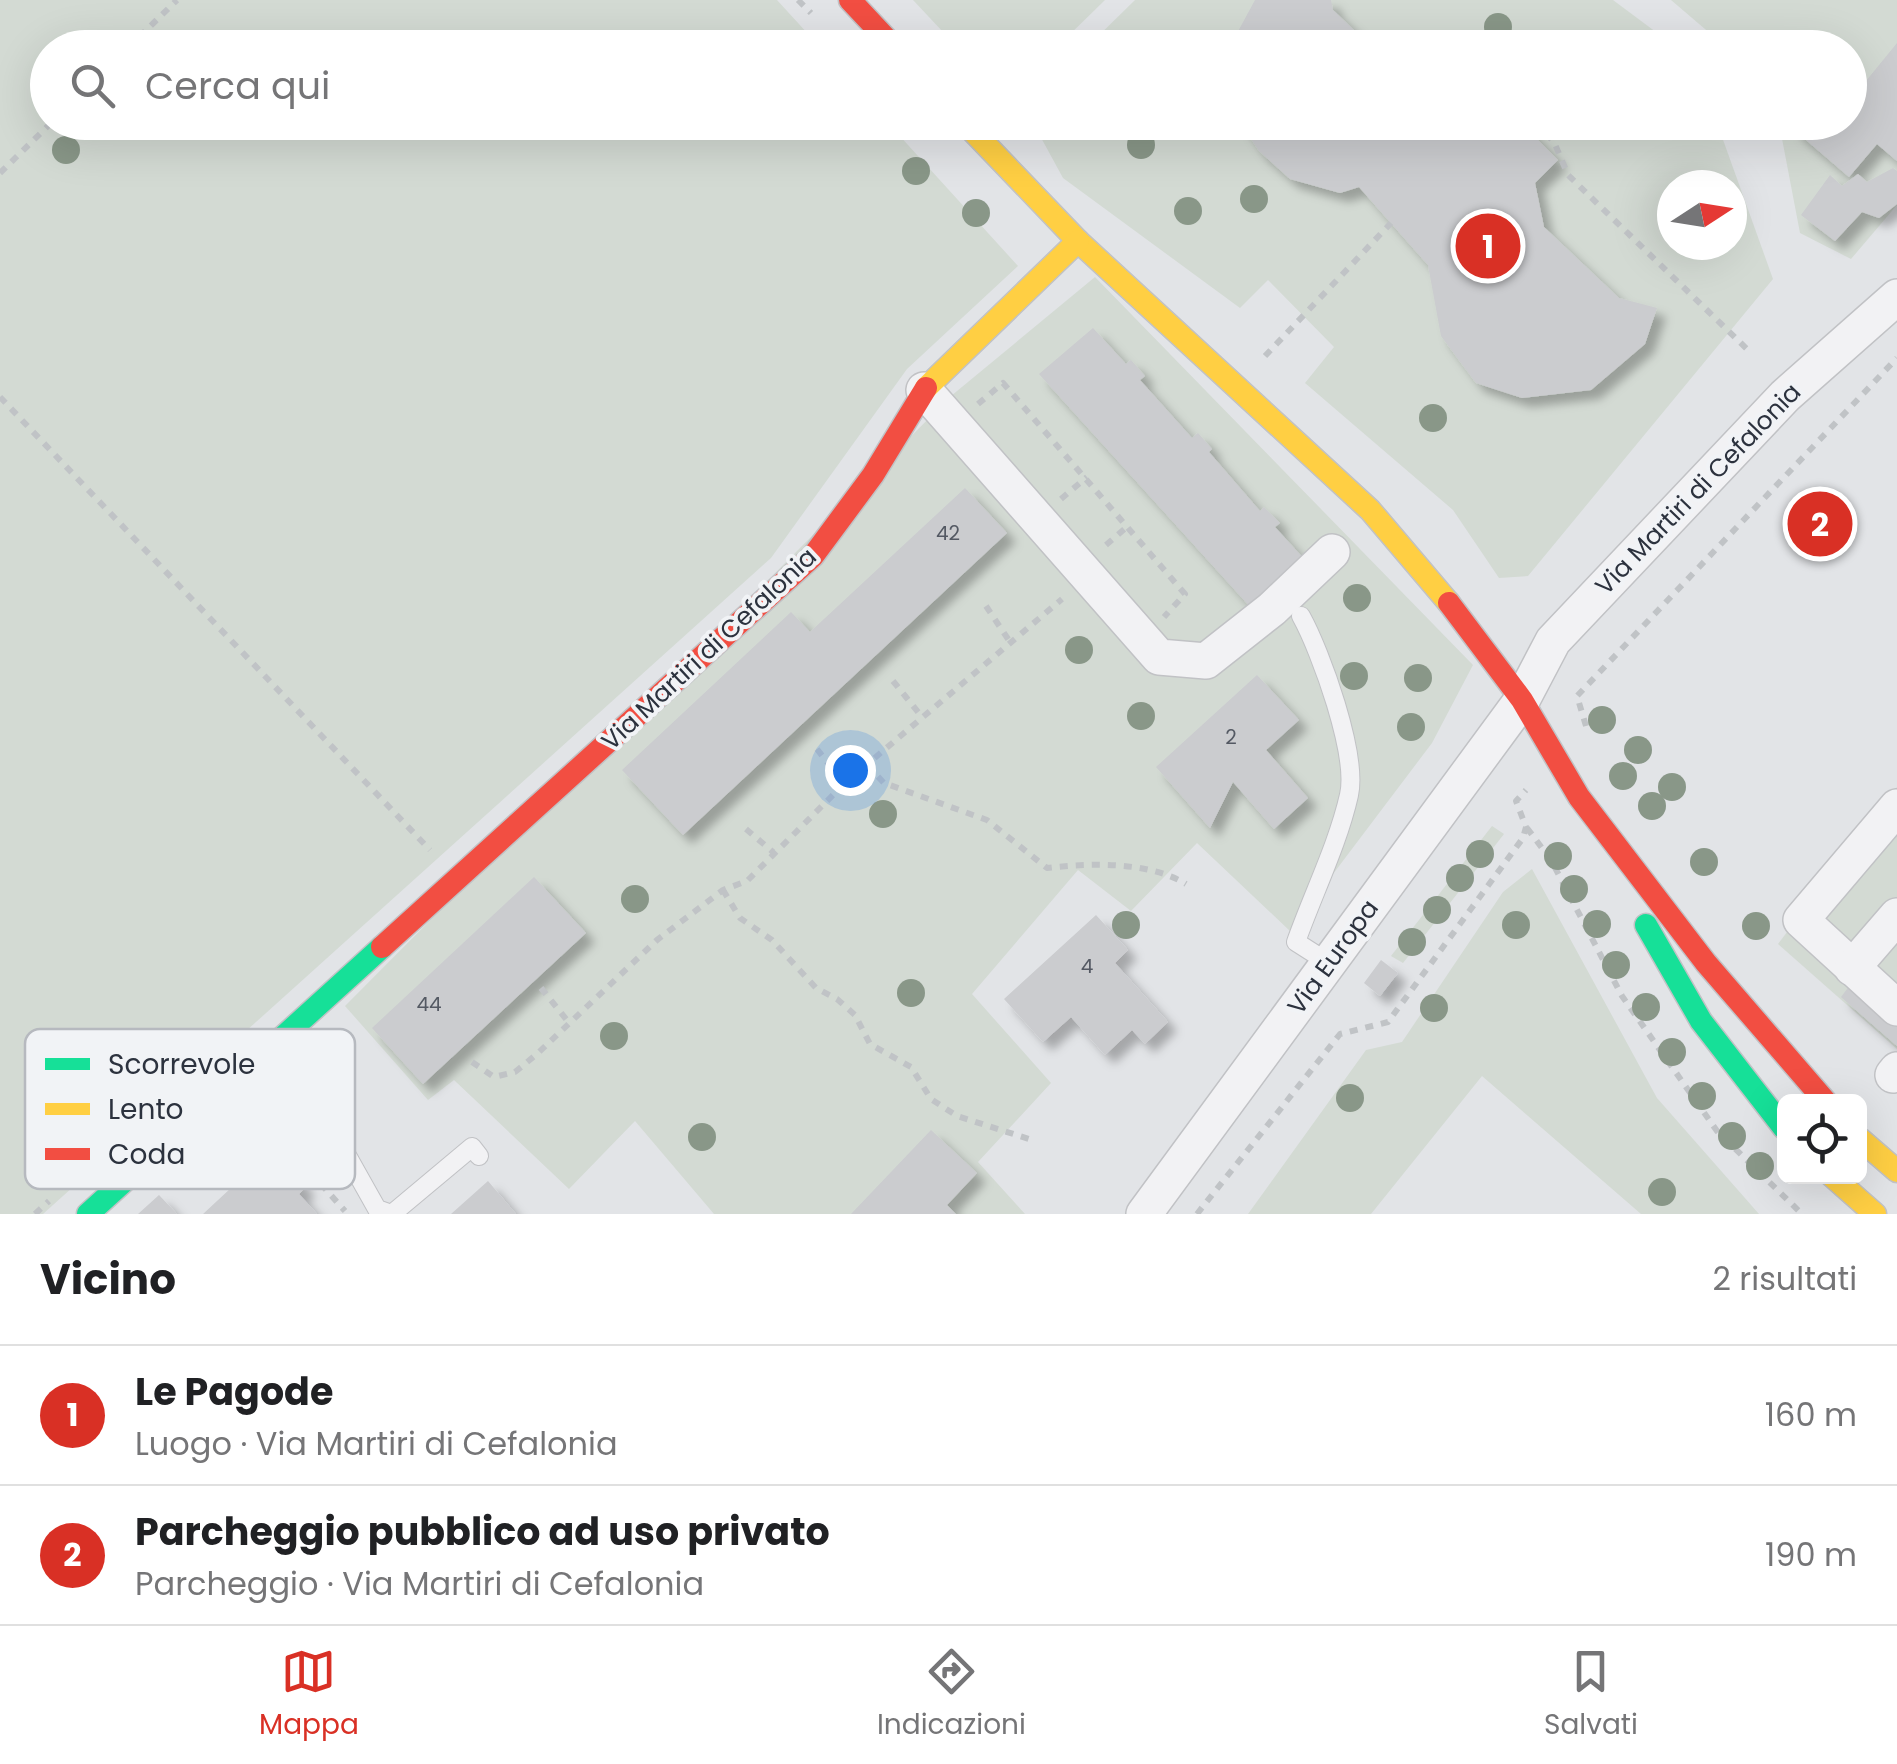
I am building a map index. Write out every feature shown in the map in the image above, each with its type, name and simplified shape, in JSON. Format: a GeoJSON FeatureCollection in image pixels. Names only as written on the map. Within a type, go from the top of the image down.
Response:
{"type":"FeatureCollection","features":[{"type":"Feature","properties":{"kind":"street"},"geometry":{"type":"LineString","coordinates":[[850,0],[878,30]]}},
{"type":"Feature","properties":{"kind":"street"},"geometry":{"type":"LineString","coordinates":[[981,140],[1078,241],[1370,510],[1415,558],[1522,700],[1579,796],[1666,966],[1746,1084],[1777,1120]]}},
{"type":"Feature","properties":{"kind":"street","name":"Via Martiri di Cefalonia"},"geometry":{"type":"LineString","coordinates":[[292,1029],[813,556],[873,476],[924,390],[1078,241]]}},
{"type":"Feature","properties":{"kind":"street","name":"Via Martiri di Cefalonia"},"geometry":{"type":"LineString","coordinates":[[1522,700],[1553,641],[1784,396],[1897,297]]}},
{"type":"Feature","properties":{"kind":"street"},"geometry":{"type":"LineString","coordinates":[[924,390],[1159,657],[1206,661],[1272,609],[1332,552]]}},
{"type":"Feature","properties":{"kind":"street","name":"Via Europa"},"geometry":{"type":"LineString","coordinates":[[1144,1214],[1522,700]]}},
{"type":"Feature","properties":{"kind":"street"},"geometry":{"type":"LineString","coordinates":[[1579,796],[1718,978],[1819,1094]]}},
{"type":"Feature","properties":{"kind":"street"},"geometry":{"type":"LineString","coordinates":[[1897,807],[1802,920],[1897,1008]]}},
{"type":"Feature","properties":{"kind":"street"},"geometry":{"type":"LineString","coordinates":[[1852,968],[1897,916]]}},
{"type":"Feature","properties":{"kind":"street"},"geometry":{"type":"LineString","coordinates":[[1867,1145],[1897,1171]]}},
{"type":"Feature","properties":{"kind":"street"},"geometry":{"type":"LineString","coordinates":[[1841,1184],[1875,1214]]}},
{"type":"Feature","properties":{"kind":"street","name":"Via Martiri di Cefalonia"},"geometry":{"type":"LineString","coordinates":[[88,1214],[116,1189]]}},
{"type":"Feature","properties":{"kind":"lane"},"geometry":{"type":"LineString","coordinates":[[1301,616],[1317,645],[1339,716],[1350,791],[1296,942],[1329,963]]}},
{"type":"Feature","properties":{"kind":"lane"},"geometry":{"type":"LineString","coordinates":[[355,1170],[377,1209],[391,1214],[472,1147],[478,1156]]}},
{"type":"Feature","properties":{"kind":"path"},"geometry":{"type":"LineString","coordinates":[[146,30],[177,0]]}},
{"type":"Feature","properties":{"kind":"path"},"geometry":{"type":"LineString","coordinates":[[0,173],[34,140]]}},
{"type":"Feature","properties":{"kind":"path"},"geometry":{"type":"LineString","coordinates":[[1552,140],[1568,176],[1750,352]]}},
{"type":"Feature","properties":{"kind":"path"},"geometry":{"type":"LineString","coordinates":[[1257,364],[1391,223]]}},
{"type":"Feature","properties":{"kind":"path"},"geometry":{"type":"LineString","coordinates":[[1588,723],[1577,696],[1897,358]]}},
{"type":"Feature","properties":{"kind":"path"},"geometry":{"type":"LineString","coordinates":[[1003,383],[1185,594]]}},
{"type":"Feature","properties":{"kind":"path"},"geometry":{"type":"LineString","coordinates":[[0,397],[436,856]]}},
{"type":"Feature","properties":{"kind":"path"},"geometry":{"type":"LineString","coordinates":[[472,1062],[494,1077],[515,1072],[621,972],[723,890],[746,882],[844,784],[1086,578]]}},
{"type":"Feature","properties":{"kind":"path"},"geometry":{"type":"LineString","coordinates":[[986,606],[1010,642]]}},
{"type":"Feature","properties":{"kind":"path"},"geometry":{"type":"LineString","coordinates":[[893,681],[922,716]]}},
{"type":"Feature","properties":{"kind":"path"},"geometry":{"type":"LineString","coordinates":[[817,748],[844,784]]}},
{"type":"Feature","properties":{"kind":"path"},"geometry":{"type":"LineString","coordinates":[[866,765],[884,783],[986,820],[1047,868],[1092,862],[1174,877],[1186,884]]}},
{"type":"Feature","properties":{"kind":"path"},"geometry":{"type":"LineString","coordinates":[[1197,1214],[1340,1034],[1388,1022],[1523,838],[1526,827],[1516,801]]}},
{"type":"Feature","properties":{"kind":"path"},"geometry":{"type":"LineString","coordinates":[[746,829],[774,852]]}},
{"type":"Feature","properties":{"kind":"path"},"geometry":{"type":"LineString","coordinates":[[723,890],[740,918],[772,940],[816,988],[855,1015],[870,1044],[911,1066],[931,1099],[957,1116],[1029,1140]]}},
{"type":"Feature","properties":{"kind":"path"},"geometry":{"type":"LineString","coordinates":[[541,988],[570,1024]]}},
{"type":"Feature","properties":{"kind":"shaded area"},"geometry":{"type":"Polygon","coordinates":[[[0,0],[777,0],[804,30],[30,30],[30,140],[903,140],[1018,266],[907,369],[771,558],[248,1029],[25,1029],[25,1189],[71,1189],[43,1214],[0,1214],[0,0]]]}},
{"type":"Feature","properties":{"kind":"shaded area"},"geometry":{"type":"Polygon","coordinates":[[[913,0],[1105,0],[1074,30],[941,30],[913,0]]]}},
{"type":"Feature","properties":{"kind":"shaded area"},"geometry":{"type":"Polygon","coordinates":[[[1135,0],[1613,0],[1653,30],[1104,30],[1135,0]]]}},
{"type":"Feature","properties":{"kind":"shaded area"},"geometry":{"type":"Polygon","coordinates":[[[1671,0],[1897,0],[1897,205],[1851,259],[1800,233],[1782,140],[1867,140],[1867,30],[1706,30],[1671,0]]]}},
{"type":"Feature","properties":{"kind":"shaded area"},"geometry":{"type":"Polygon","coordinates":[[[1042,140],[1723,140],[1734,170],[1657,170],[1657,260],[1747,260],[1747,207],[1773,279],[1528,576],[1499,578],[1453,510],[1305,383],[1334,347],[1268,280],[1240,308],[1063,178],[1042,140]]]}},
{"type":"Feature","properties":{"kind":"shaded area"},"geometry":{"type":"Polygon","coordinates":[[[1095,277],[1473,665],[1432,743],[1290,931],[1197,843],[1131,911],[1078,870],[972,994],[1051,1083],[978,1162],[1025,1214],[714,1214],[635,1121],[569,1189],[454,1080],[428,1100],[345,1006],[951,396],[1095,277]]]}},
{"type":"Feature","properties":{"kind":"shaded area"},"geometry":{"type":"Polygon","coordinates":[[[1897,787],[1897,1049],[1778,944],[1897,787]]]}},
{"type":"Feature","properties":{"kind":"shaded area"},"geometry":{"type":"Polygon","coordinates":[[[1492,826],[1504,834],[1403,963],[1391,956],[1492,826]]]}},
{"type":"Feature","properties":{"kind":"shaded area"},"geometry":{"type":"Polygon","coordinates":[[[1532,869],[1657,1098],[1759,1214],[1641,1214],[1482,1076],[1371,1214],[1248,1214],[1366,1050],[1402,1042],[1503,892],[1532,869]]]}},
{"type":"Feature","properties":{"kind":"building"},"geometry":{"type":"Polygon","coordinates":[[[1255,0],[1331,0],[1333,10],[1354,30],[1239,30],[1255,0]]]}},
{"type":"Feature","properties":{"kind":"building"},"geometry":{"type":"Polygon","coordinates":[[[1897,43],[1897,161],[1877,144],[1849,177],[1806,140],[1867,140],[1867,80],[1897,43]]]}},
{"type":"Feature","properties":{"kind":"building"},"geometry":{"type":"Polygon","coordinates":[[[1252,140],[1538,140],[1558,160],[1535,183],[1544,227],[1619,298],[1657,308],[1645,344],[1591,390],[1522,398],[1476,383],[1441,336],[1428,265],[1359,187],[1340,193],[1290,179],[1252,140]]]}},
{"type":"Feature","properties":{"kind":"building"},"geometry":{"type":"Polygon","coordinates":[[[1893,168],[1897,171],[1897,204],[1879,218],[1862,212],[1835,241],[1801,215],[1830,175],[1842,186],[1858,174],[1867,182],[1893,168]]]}},
{"type":"Feature","properties":{"kind":"building"},"geometry":{"type":"Polygon","coordinates":[[[1093,328],[1126,364],[1131,360],[1145,376],[1140,380],[1192,438],[1198,433],[1212,449],[1209,452],[1260,511],[1264,507],[1280,523],[1275,527],[1306,561],[1253,610],[1039,374],[1093,328]]]}},
{"type":"Feature","properties":{"kind":"building"},"geometry":{"type":"Polygon","coordinates":[[[965,488],[1007,533],[683,835],[622,770],[791,612],[810,632],[965,488]]]}},
{"type":"Feature","properties":{"kind":"building"},"geometry":{"type":"Polygon","coordinates":[[[1257,675],[1299,720],[1266,750],[1308,798],[1274,829],[1233,782],[1210,828],[1156,767],[1257,675]]]}},
{"type":"Feature","properties":{"kind":"building"},"geometry":{"type":"Polygon","coordinates":[[[534,877],[586,933],[423,1084],[372,1028],[534,877]]]}},
{"type":"Feature","properties":{"kind":"building"},"geometry":{"type":"Polygon","coordinates":[[[1096,915],[1128,950],[1115,963],[1168,1022],[1145,1044],[1132,1030],[1105,1055],[1071,1017],[1043,1042],[1004,999],[1096,915]]]}},
{"type":"Feature","properties":{"kind":"building"},"geometry":{"type":"Polygon","coordinates":[[[1381,960],[1398,973],[1380,996],[1364,983],[1381,960]]]}},
{"type":"Feature","properties":{"kind":"building"},"geometry":{"type":"Polygon","coordinates":[[[1853,981],[1897,1019],[1897,1046],[1841,997],[1853,981]]]}},
{"type":"Feature","properties":{"kind":"building"},"geometry":{"type":"Polygon","coordinates":[[[931,1130],[977,1173],[947,1205],[956,1214],[851,1214],[931,1130]]]}},
{"type":"Feature","properties":{"kind":"building"},"geometry":{"type":"Polygon","coordinates":[[[488,1181],[516,1214],[451,1214],[488,1181]]]}},
{"type":"Feature","properties":{"kind":"building"},"geometry":{"type":"Polygon","coordinates":[[[230,1189],[304,1189],[299,1194],[317,1214],[203,1214],[230,1189]]]}},
{"type":"Feature","properties":{"kind":"building"},"geometry":{"type":"Polygon","coordinates":[[[159,1195],[177,1214],[138,1214],[159,1195]]]}},
{"type":"Feature","properties":{"kind":"traffic: fast"},"geometry":{"type":"LineString","coordinates":[[1646,925],[1701,1021],[1777,1119]]}},
{"type":"Feature","properties":{"kind":"traffic: fast"},"geometry":{"type":"LineString","coordinates":[[292,1029],[382,947]]}},
{"type":"Feature","properties":{"kind":"traffic: fast"},"geometry":{"type":"LineString","coordinates":[[88,1214],[116,1189]]}},
{"type":"Feature","properties":{"kind":"traffic: slow"},"geometry":{"type":"LineString","coordinates":[[981,140],[1078,241],[1370,510],[1449,603]]}},
{"type":"Feature","properties":{"kind":"traffic: slow"},"geometry":{"type":"LineString","coordinates":[[926,388],[1078,241]]}},
{"type":"Feature","properties":{"kind":"traffic: slow"},"geometry":{"type":"LineString","coordinates":[[1867,1145],[1897,1171]]}},
{"type":"Feature","properties":{"kind":"traffic: slow"},"geometry":{"type":"LineString","coordinates":[[1841,1184],[1875,1214]]}},
{"type":"Feature","properties":{"kind":"traffic: jam"},"geometry":{"type":"LineString","coordinates":[[850,0],[878,30]]}},
{"type":"Feature","properties":{"kind":"traffic: jam"},"geometry":{"type":"LineString","coordinates":[[382,947],[813,556],[873,475],[926,388]]}},
{"type":"Feature","properties":{"kind":"traffic: jam"},"geometry":{"type":"LineString","coordinates":[[1449,603],[1522,700],[1579,797],[1706,963],[1819,1094]]}},
{"type":"Feature","properties":{"kind":"place","name":"Le Pagode"},"geometry":{"type":"Point","coordinates":[1488,246]}},
{"type":"Feature","properties":{"kind":"place","name":"Parcheggio pubblico ad uso privato"},"geometry":{"type":"Point","coordinates":[1820,524]}}]}
